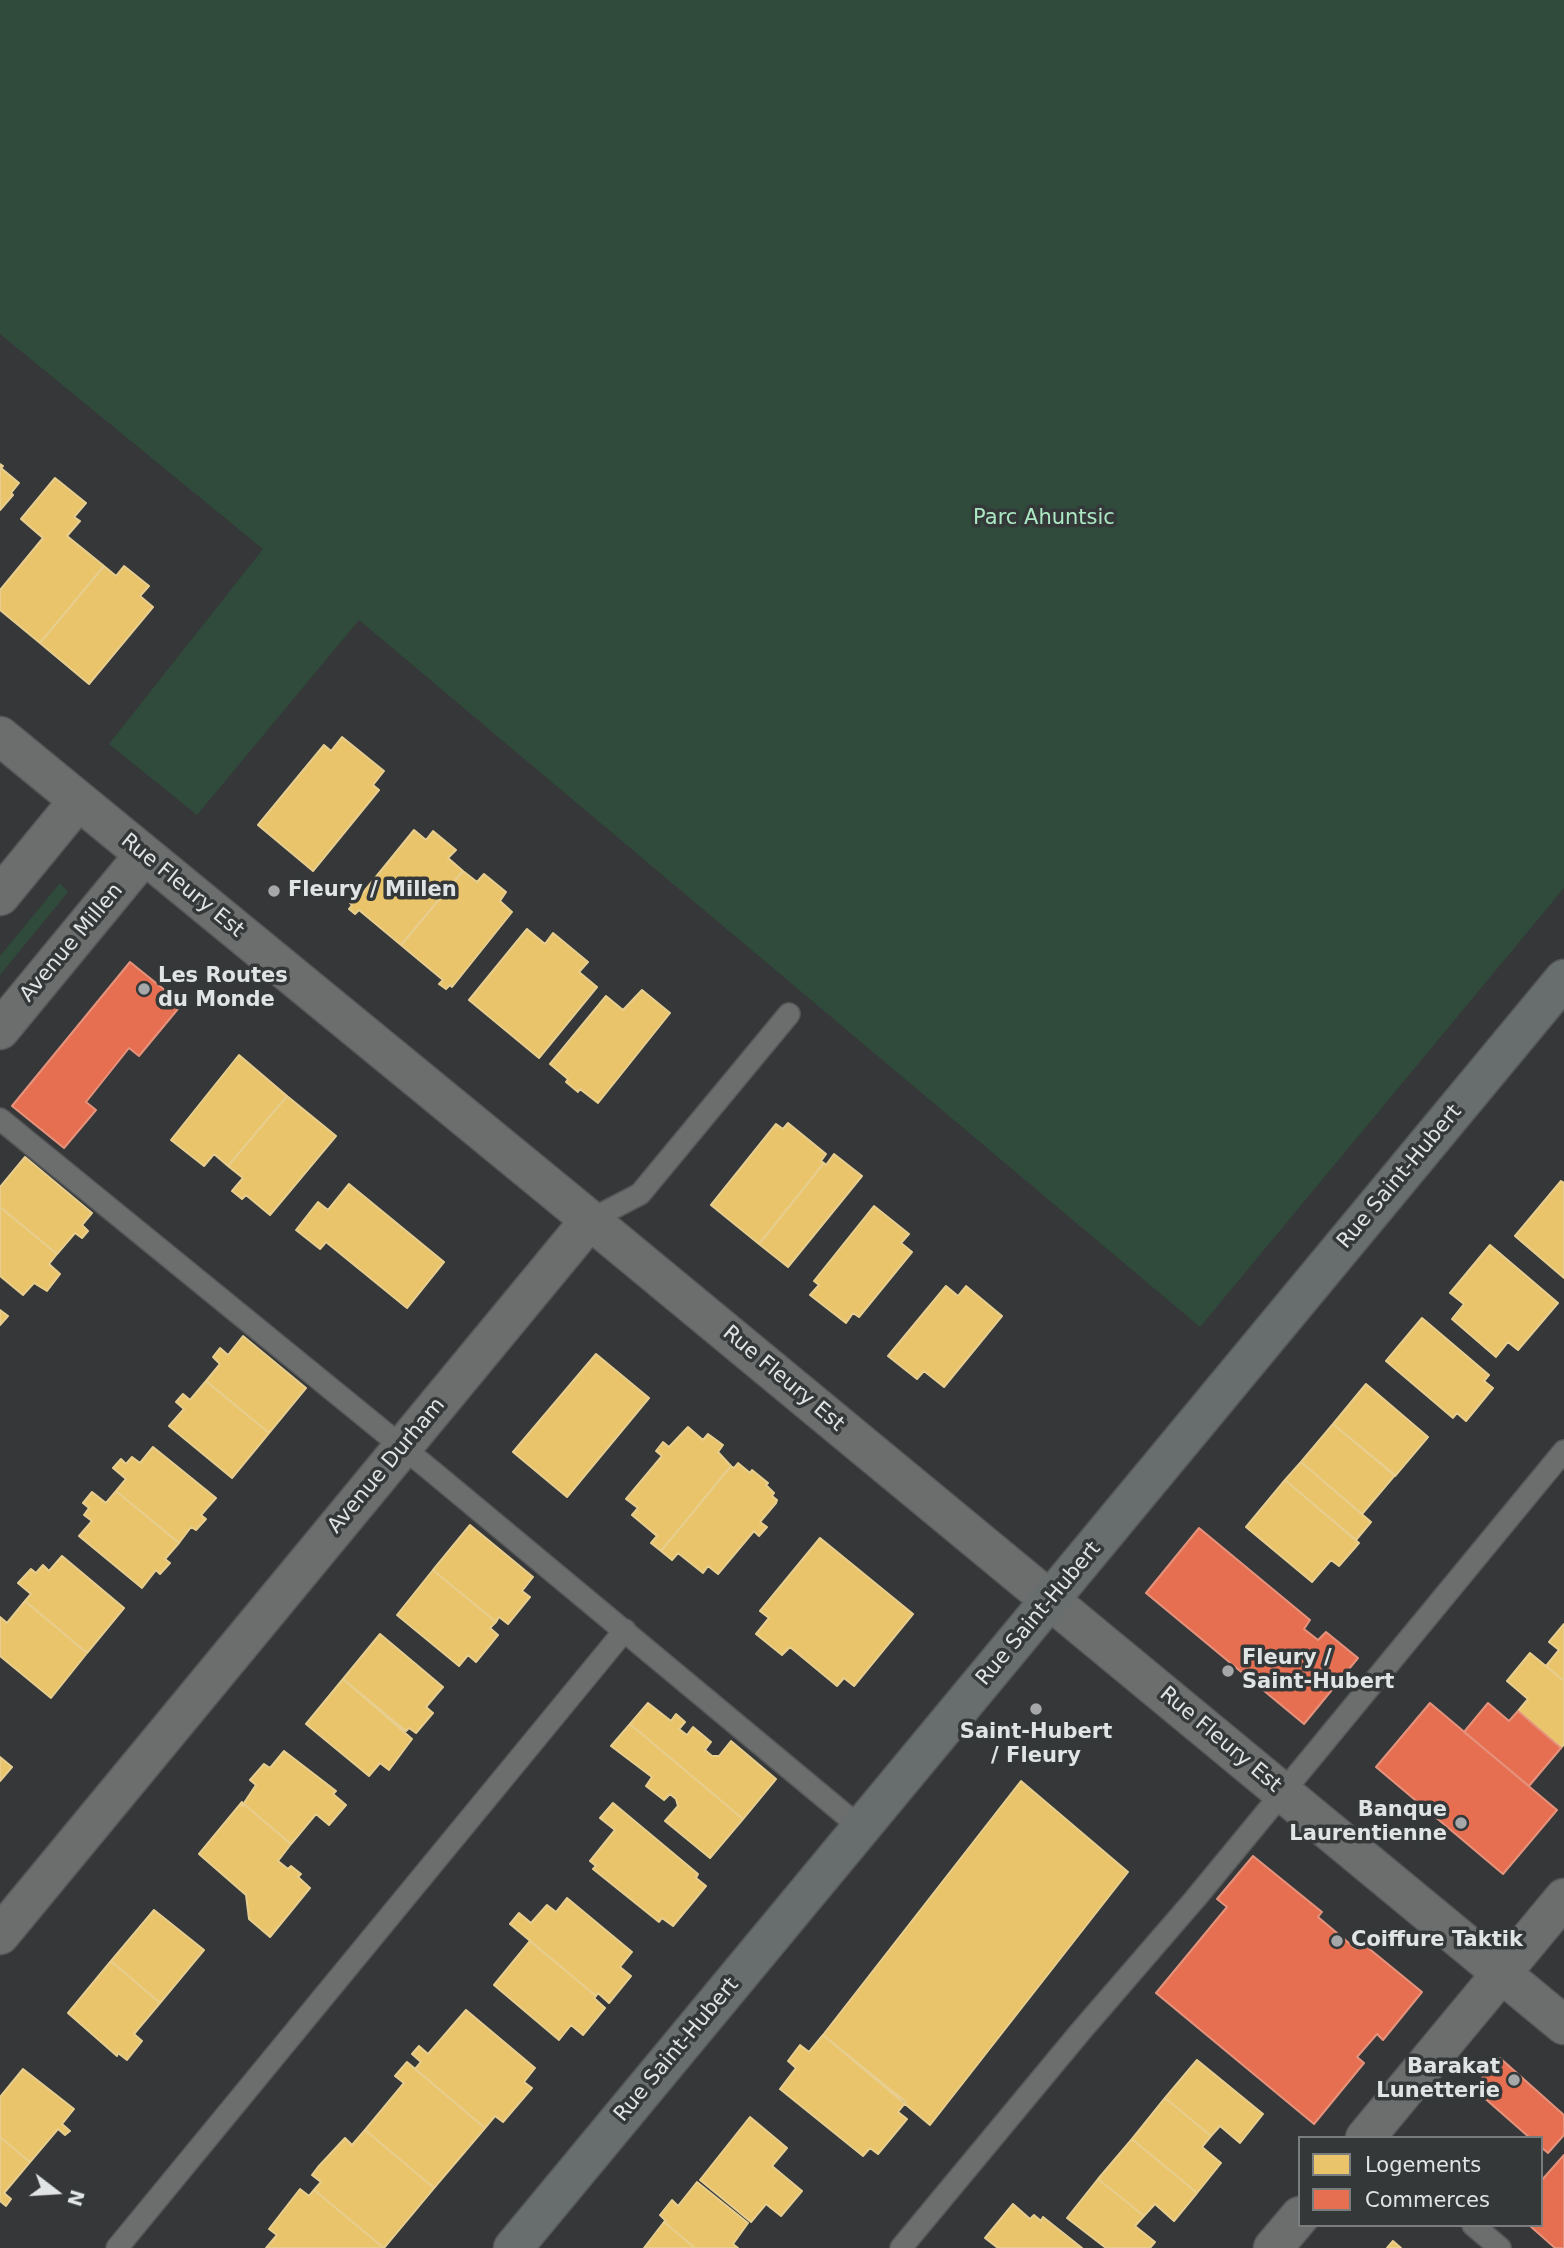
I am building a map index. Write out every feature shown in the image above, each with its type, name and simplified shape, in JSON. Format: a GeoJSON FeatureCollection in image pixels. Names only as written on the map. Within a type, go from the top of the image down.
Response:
{"type":"FeatureCollection","features":[{"type":"Feature","properties":{"kind":"main road","name":"Rue Saint-Hubert"},"geometry":{"type":"LineString","coordinates":[[513,2248],[1564,978]]}},
{"type":"Feature","properties":{"kind":"street","name":"Rue Fleury Est"},"geometry":{"type":"LineString","coordinates":[[0,736],[1564,2025]]}},
{"type":"Feature","properties":{"kind":"street"},"geometry":{"type":"LineString","coordinates":[[0,896],[78,801]]}},
{"type":"Feature","properties":{"kind":"street","name":"Avenue Millen"},"geometry":{"type":"LineString","coordinates":[[0,1030],[145,855]]}},
{"type":"Feature","properties":{"kind":"street","name":"Avenue Durham"},"geometry":{"type":"LineString","coordinates":[[0,1934],[590,1220]]}},
{"type":"Feature","properties":{"kind":"street"},"geometry":{"type":"LineString","coordinates":[[1367,2136],[1564,1898]]}},
{"type":"Feature","properties":{"kind":"street"},"geometry":{"type":"LineString","coordinates":[[1273,2248],[1298,2218]]}},
{"type":"Feature","properties":{"kind":"lane","name":"Avenue Durham"},"geometry":{"type":"LineString","coordinates":[[590,1220],[640,1194],[789,1014]]}},
{"type":"Feature","properties":{"kind":"lane"},"geometry":{"type":"LineString","coordinates":[[0,1119],[625,1630],[861,1828]]}},
{"type":"Feature","properties":{"kind":"lane"},"geometry":{"type":"LineString","coordinates":[[901,2248],[1283,1793],[1564,1451]]}},
{"type":"Feature","properties":{"kind":"lane"},"geometry":{"type":"LineString","coordinates":[[117,2248],[625,1630]]}},
{"type":"Feature","properties":{"kind":"lane"},"geometry":{"type":"LineString","coordinates":[[1475,2227],[1500,2248]]}},
{"type":"Feature","properties":{"kind":"green space","name":"Parc Ahuntsic"},"geometry":{"type":"Polygon","coordinates":[[[0,0],[1564,0],[1564,888],[1200,1327],[359,620],[197,815],[109,744],[263,549],[0,334],[0,0]]]}},
{"type":"Feature","properties":{"kind":"green space"},"geometry":{"type":"Polygon","coordinates":[[[60,883],[68,892],[0,975],[0,956],[60,883]]]}},
{"type":"Feature","properties":{"kind":"building: Logements"},"geometry":{"type":"Polygon","coordinates":[[[0,464],[3,466],[1,468],[19,483],[0,510],[0,464]]]}},
{"type":"Feature","properties":{"kind":"building: Logements"},"geometry":{"type":"Polygon","coordinates":[[[55,478],[86,503],[74,517],[80,521],[67,536],[104,566],[40,643],[0,610],[0,590],[43,538],[21,519],[55,478]]]}},
{"type":"Feature","properties":{"kind":"building: Logements"},"geometry":{"type":"Polygon","coordinates":[[[104,566],[116,576],[124,566],[149,586],[140,596],[153,607],[89,684],[40,643],[104,566]]]}},
{"type":"Feature","properties":{"kind":"building: Logements"},"geometry":{"type":"Polygon","coordinates":[[[342,737],[384,771],[373,785],[379,790],[313,871],[258,825],[324,745],[331,751],[342,737]]]}},
{"type":"Feature","properties":{"kind":"building: Logements"},"geometry":{"type":"Polygon","coordinates":[[[414,830],[426,840],[433,831],[456,850],[448,858],[463,871],[401,945],[359,910],[355,914],[349,909],[352,905],[350,903],[360,892],[362,894],[414,830]]]}},
{"type":"Feature","properties":{"kind":"building: Logements"},"geometry":{"type":"Polygon","coordinates":[[[463,871],[477,882],[484,874],[506,892],[500,901],[512,912],[452,987],[450,985],[446,989],[439,984],[443,980],[401,945],[463,871]]]}},
{"type":"Feature","properties":{"kind":"building: Logements"},"geometry":{"type":"Polygon","coordinates":[[[527,929],[545,944],[553,933],[588,962],[579,972],[597,987],[539,1058],[469,1000],[527,929]]]}},
{"type":"Feature","properties":{"kind":"building: Logements"},"geometry":{"type":"Polygon","coordinates":[[[642,990],[670,1013],[598,1103],[580,1089],[578,1092],[566,1082],[568,1079],[550,1064],[606,996],[623,1010],[642,990]]]}},
{"type":"Feature","properties":{"kind":"building: Logements"},"geometry":{"type":"Polygon","coordinates":[[[239,1055],[287,1096],[228,1166],[214,1154],[204,1166],[171,1140],[239,1055]]]}},
{"type":"Feature","properties":{"kind":"building: Logements"},"geometry":{"type":"Polygon","coordinates":[[[287,1096],[336,1136],[270,1215],[246,1195],[242,1199],[232,1191],[243,1178],[228,1166],[287,1096]]]}},
{"type":"Feature","properties":{"kind":"building: Logements"},"geometry":{"type":"Polygon","coordinates":[[[788,1123],[826,1154],[821,1161],[824,1163],[759,1244],[711,1205],[776,1124],[783,1129],[788,1123]]]}},
{"type":"Feature","properties":{"kind":"building: Logements"},"geometry":{"type":"Polygon","coordinates":[[[834,1154],[862,1176],[788,1267],[759,1244],[834,1154]]]}},
{"type":"Feature","properties":{"kind":"building: Logements"},"geometry":{"type":"Polygon","coordinates":[[[25,1157],[92,1213],[82,1225],[88,1231],[82,1238],[75,1233],[57,1254],[0,1207],[0,1187],[25,1157]]]}},
{"type":"Feature","properties":{"kind":"building: Logements"},"geometry":{"type":"Polygon","coordinates":[[[1561,1181],[1564,1183],[1564,1278],[1515,1236],[1561,1181]]]}},
{"type":"Feature","properties":{"kind":"building: Logements"},"geometry":{"type":"Polygon","coordinates":[[[349,1184],[444,1262],[407,1308],[326,1242],[320,1249],[296,1230],[318,1202],[328,1210],[349,1184]]]}},
{"type":"Feature","properties":{"kind":"building: Logements"},"geometry":{"type":"Polygon","coordinates":[[[874,1206],[909,1234],[901,1243],[912,1252],[859,1317],[853,1313],[846,1323],[810,1295],[819,1285],[814,1281],[874,1206]]]}},
{"type":"Feature","properties":{"kind":"building: Logements"},"geometry":{"type":"Polygon","coordinates":[[[0,1207],[57,1254],[49,1264],[60,1274],[47,1291],[34,1283],[23,1295],[0,1276],[0,1207]]]}},
{"type":"Feature","properties":{"kind":"building: Logements"},"geometry":{"type":"Polygon","coordinates":[[[1490,1245],[1558,1303],[1518,1350],[1508,1342],[1496,1357],[1452,1319],[1464,1304],[1450,1293],[1490,1245]]]}},
{"type":"Feature","properties":{"kind":"building: Logements"},"geometry":{"type":"Polygon","coordinates":[[[946,1286],[958,1296],[966,1286],[1002,1316],[944,1387],[924,1371],[917,1379],[888,1356],[946,1286]]]}},
{"type":"Feature","properties":{"kind":"building: Logements"},"geometry":{"type":"Polygon","coordinates":[[[0,1310],[8,1316],[0,1325],[0,1310]]]}},
{"type":"Feature","properties":{"kind":"building: Logements"},"geometry":{"type":"Polygon","coordinates":[[[1422,1318],[1489,1375],[1484,1381],[1493,1388],[1466,1421],[1457,1413],[1453,1418],[1386,1361],[1422,1318]]]}},
{"type":"Feature","properties":{"kind":"building: Logements"},"geometry":{"type":"Polygon","coordinates":[[[243,1336],[306,1388],[269,1433],[206,1381],[220,1364],[213,1357],[220,1348],[228,1355],[243,1336]]]}},
{"type":"Feature","properties":{"kind":"building: Logements"},"geometry":{"type":"Polygon","coordinates":[[[596,1354],[649,1398],[567,1497],[513,1452],[596,1354]]]}},
{"type":"Feature","properties":{"kind":"building: Logements"},"geometry":{"type":"Polygon","coordinates":[[[206,1381],[269,1433],[232,1478],[169,1426],[184,1409],[176,1402],[183,1394],[190,1400],[206,1381]]]}},
{"type":"Feature","properties":{"kind":"building: Logements"},"geometry":{"type":"Polygon","coordinates":[[[1366,1384],[1428,1437],[1395,1476],[1333,1424],[1366,1384]]]}},
{"type":"Feature","properties":{"kind":"building: Logements"},"geometry":{"type":"Polygon","coordinates":[[[1333,1424],[1395,1475],[1362,1514],[1301,1462],[1333,1424]]]}},
{"type":"Feature","properties":{"kind":"building: Logements"},"geometry":{"type":"Polygon","coordinates":[[[688,1427],[703,1440],[708,1434],[723,1445],[718,1452],[731,1466],[661,1551],[651,1543],[657,1536],[632,1515],[638,1508],[626,1499],[662,1456],[656,1451],[663,1442],[669,1447],[688,1427]]]}},
{"type":"Feature","properties":{"kind":"building: Logements"},"geometry":{"type":"Polygon","coordinates":[[[153,1447],[216,1498],[201,1515],[206,1519],[196,1530],[191,1527],[179,1543],[116,1491],[126,1479],[113,1468],[121,1459],[126,1464],[132,1457],[140,1463],[153,1447]]]}},
{"type":"Feature","properties":{"kind":"building: Logements"},"geometry":{"type":"Polygon","coordinates":[[[1301,1462],[1371,1522],[1356,1540],[1285,1480],[1301,1462]]]}},
{"type":"Feature","properties":{"kind":"building: Logements"},"geometry":{"type":"Polygon","coordinates":[[[738,1463],[768,1483],[766,1485],[774,1493],[772,1496],[777,1500],[776,1503],[760,1522],[767,1527],[759,1536],[754,1531],[718,1574],[708,1566],[703,1573],[678,1553],[672,1560],[661,1551],[731,1466],[734,1468],[738,1463]]]}},
{"type":"Feature","properties":{"kind":"building: Logements"},"geometry":{"type":"Polygon","coordinates":[[[1285,1480],[1359,1543],[1339,1566],[1331,1560],[1312,1582],[1246,1527],[1285,1480]]]}},
{"type":"Feature","properties":{"kind":"building: Logements"},"geometry":{"type":"Polygon","coordinates":[[[116,1491],[179,1543],[165,1559],[170,1563],[160,1574],[156,1570],[142,1588],[79,1536],[92,1521],[84,1515],[89,1508],[83,1503],[92,1492],[106,1503],[116,1491]]]}},
{"type":"Feature","properties":{"kind":"building: Logements"},"geometry":{"type":"Polygon","coordinates":[[[470,1525],[533,1577],[522,1591],[530,1597],[508,1624],[499,1617],[496,1622],[433,1570],[470,1525]]]}},
{"type":"Feature","properties":{"kind":"building: Logements"},"geometry":{"type":"Polygon","coordinates":[[[820,1538],[913,1614],[854,1686],[844,1678],[837,1686],[790,1647],[782,1655],[756,1634],[769,1618],[760,1611],[820,1538]]]}},
{"type":"Feature","properties":{"kind":"building: Logements"},"geometry":{"type":"Polygon","coordinates":[[[62,1556],[124,1608],[87,1653],[25,1601],[31,1594],[18,1583],[31,1569],[36,1573],[43,1565],[49,1571],[62,1556]]]}},
{"type":"Feature","properties":{"kind":"building: Logements"},"geometry":{"type":"Polygon","coordinates":[[[433,1570],[496,1622],[490,1628],[498,1635],[476,1662],[468,1655],[459,1666],[397,1615],[433,1570]]]}},
{"type":"Feature","properties":{"kind":"building: Logements"},"geometry":{"type":"Polygon","coordinates":[[[25,1601],[87,1653],[51,1698],[0,1656],[0,1617],[7,1623],[25,1601]]]}},
{"type":"Feature","properties":{"kind":"building: Logements"},"geometry":{"type":"Polygon","coordinates":[[[1564,1624],[1564,1681],[1546,1666],[1559,1650],[1549,1642],[1564,1624]]]}},
{"type":"Feature","properties":{"kind":"building: Logements"},"geometry":{"type":"Polygon","coordinates":[[[380,1634],[443,1687],[426,1707],[433,1713],[416,1733],[409,1728],[406,1731],[343,1679],[380,1634]]]}},
{"type":"Feature","properties":{"kind":"building: Logements"},"geometry":{"type":"Polygon","coordinates":[[[1530,1653],[1564,1681],[1564,1744],[1561,1748],[1518,1711],[1528,1699],[1507,1681],[1530,1653]]]}},
{"type":"Feature","properties":{"kind":"building: Logements"},"geometry":{"type":"Polygon","coordinates":[[[343,1679],[412,1739],[389,1770],[380,1763],[369,1776],[306,1724],[343,1679]]]}},
{"type":"Feature","properties":{"kind":"building: Logements"},"geometry":{"type":"Polygon","coordinates":[[[648,1703],[671,1721],[676,1714],[685,1722],[679,1729],[687,1735],[693,1727],[711,1742],[705,1750],[712,1756],[719,1756],[731,1741],[776,1779],[743,1819],[630,1724],[648,1703]]]}},
{"type":"Feature","properties":{"kind":"building: Logements"},"geometry":{"type":"Polygon","coordinates":[[[630,1724],[743,1819],[710,1858],[665,1821],[678,1806],[676,1799],[670,1794],[664,1800],[646,1786],[652,1777],[611,1746],[630,1724]]]}},
{"type":"Feature","properties":{"kind":"building: Logements"},"geometry":{"type":"Polygon","coordinates":[[[284,1751],[336,1791],[333,1794],[346,1805],[329,1825],[316,1814],[291,1844],[245,1805],[242,1806],[256,1785],[250,1780],[264,1764],[270,1768],[284,1751]]]}},
{"type":"Feature","properties":{"kind":"building: Logements"},"geometry":{"type":"Polygon","coordinates":[[[0,1757],[12,1767],[0,1781],[0,1757]]]}},
{"type":"Feature","properties":{"kind":"building: Logements"},"geometry":{"type":"Polygon","coordinates":[[[1021,1781],[1128,1872],[930,2125],[823,2035],[1021,1781]]]}},
{"type":"Feature","properties":{"kind":"building: Logements"},"geometry":{"type":"Polygon","coordinates":[[[242,1802],[242,1806],[245,1805],[291,1844],[278,1861],[301,1874],[298,1877],[310,1888],[270,1937],[249,1919],[246,1895],[199,1854],[242,1802]]]}},
{"type":"Feature","properties":{"kind":"building: Logements"},"geometry":{"type":"Polygon","coordinates":[[[613,1803],[698,1874],[696,1878],[706,1886],[673,1926],[662,1918],[659,1922],[593,1869],[596,1866],[590,1861],[615,1830],[600,1818],[613,1803]]]}},
{"type":"Feature","properties":{"kind":"building: Logements"},"geometry":{"type":"Polygon","coordinates":[[[567,1898],[632,1952],[620,1967],[631,1976],[609,2003],[598,1993],[596,1996],[510,1924],[519,1913],[531,1923],[547,1905],[556,1912],[567,1898]]]}},
{"type":"Feature","properties":{"kind":"building: Logements"},"geometry":{"type":"Polygon","coordinates":[[[154,1910],[204,1950],[160,2003],[111,1961],[154,1910]]]}},
{"type":"Feature","properties":{"kind":"building: Logements"},"geometry":{"type":"Polygon","coordinates":[[[530,1941],[596,1996],[594,1998],[605,2008],[583,2035],[571,2025],[559,2040],[494,1985],[530,1941]]]}},
{"type":"Feature","properties":{"kind":"building: Logements"},"geometry":{"type":"Polygon","coordinates":[[[111,1961],[160,2003],[134,2034],[142,2041],[127,2060],[118,2053],[117,2056],[68,2013],[111,1961]]]}},
{"type":"Feature","properties":{"kind":"building: Logements"},"geometry":{"type":"Polygon","coordinates":[[[466,2010],[535,2068],[524,2082],[532,2088],[503,2122],[495,2116],[485,2128],[415,2069],[421,2062],[412,2054],[419,2046],[428,2054],[466,2010]]]}},
{"type":"Feature","properties":{"kind":"building: Logements"},"geometry":{"type":"Polygon","coordinates":[[[823,2035],[906,2102],[898,2112],[907,2119],[878,2154],[870,2148],[863,2156],[780,2089],[796,2068],[788,2061],[800,2045],[809,2052],[823,2035]]]}},
{"type":"Feature","properties":{"kind":"building: Logements"},"geometry":{"type":"Polygon","coordinates":[[[1197,2060],[1263,2114],[1240,2143],[1220,2126],[1211,2136],[1165,2098],[1197,2060]]]}},
{"type":"Feature","properties":{"kind":"building: Logements"},"geometry":{"type":"Polygon","coordinates":[[[407,2062],[485,2128],[434,2188],[365,2130],[404,2083],[395,2076],[407,2062]]]}},
{"type":"Feature","properties":{"kind":"building: Logements"},"geometry":{"type":"Polygon","coordinates":[[[23,2069],[74,2109],[62,2124],[70,2131],[65,2135],[58,2129],[30,2162],[0,2137],[0,2097],[23,2069]]]}},
{"type":"Feature","properties":{"kind":"building: Logements"},"geometry":{"type":"Polygon","coordinates":[[[1165,2098],[1211,2136],[1202,2147],[1221,2163],[1197,2193],[1132,2139],[1165,2098]]]}},
{"type":"Feature","properties":{"kind":"building: Logements"},"geometry":{"type":"Polygon","coordinates":[[[750,2117],[787,2148],[772,2166],[802,2191],[781,2216],[766,2204],[751,2222],[700,2180],[750,2117]]]}},
{"type":"Feature","properties":{"kind":"building: Logements"},"geometry":{"type":"Polygon","coordinates":[[[365,2130],[434,2188],[384,2248],[314,2190],[321,2182],[312,2175],[318,2167],[345,2138],[352,2145],[365,2130]]]}},
{"type":"Feature","properties":{"kind":"building: Logements"},"geometry":{"type":"Polygon","coordinates":[[[0,2137],[30,2162],[4,2193],[11,2199],[6,2206],[0,2201],[0,2137]]]}},
{"type":"Feature","properties":{"kind":"building: Logements"},"geometry":{"type":"Polygon","coordinates":[[[1132,2139],[1197,2193],[1174,2221],[1155,2204],[1144,2216],[1098,2179],[1132,2139]]]}},
{"type":"Feature","properties":{"kind":"building: Logements"},"geometry":{"type":"Polygon","coordinates":[[[1098,2179],[1144,2216],[1135,2226],[1155,2242],[1150,2248],[1106,2248],[1067,2218],[1098,2179]]]}},
{"type":"Feature","properties":{"kind":"building: Logements"},"geometry":{"type":"Polygon","coordinates":[[[697,2182],[748,2223],[733,2244],[738,2248],[695,2248],[664,2222],[666,2221],[660,2215],[672,2200],[678,2206],[697,2182]]]}},
{"type":"Feature","properties":{"kind":"building: Logements"},"geometry":{"type":"Polygon","coordinates":[[[300,2189],[309,2196],[314,2190],[384,2248],[266,2248],[277,2235],[269,2229],[300,2189]]]}},
{"type":"Feature","properties":{"kind":"building: Logements"},"geometry":{"type":"Polygon","coordinates":[[[1013,2204],[1030,2219],[1034,2215],[1041,2221],[1043,2217],[1082,2248],[998,2248],[985,2238],[1013,2204]]]}},
{"type":"Feature","properties":{"kind":"building: Logements"},"geometry":{"type":"Polygon","coordinates":[[[664,2222],[695,2248],[644,2248],[664,2222]]]}},
{"type":"Feature","properties":{"kind":"building: Logements"},"geometry":{"type":"Polygon","coordinates":[[[1393,2241],[1401,2248],[1387,2248],[1393,2241]]]}},
{"type":"Feature","properties":{"kind":"building: Commerces"},"geometry":{"type":"Polygon","coordinates":[[[130,962],[182,1004],[139,1056],[129,1048],[86,1102],[96,1110],[64,1148],[12,1106],[130,962]]]}},
{"type":"Feature","properties":{"kind":"building: Commerces"},"geometry":{"type":"Polygon","coordinates":[[[1199,1528],[1310,1620],[1304,1629],[1318,1640],[1326,1632],[1358,1658],[1304,1724],[1146,1593],[1199,1528]]]}},
{"type":"Feature","properties":{"kind":"building: Commerces"},"geometry":{"type":"Polygon","coordinates":[[[1430,1703],[1557,1810],[1503,1874],[1376,1767],[1430,1703]]]}},
{"type":"Feature","properties":{"kind":"building: Commerces"},"geometry":{"type":"Polygon","coordinates":[[[1488,1703],[1509,1721],[1518,1711],[1561,1748],[1529,1786],[1464,1732],[1488,1703]]]}},
{"type":"Feature","properties":{"kind":"building: Commerces"},"geometry":{"type":"Polygon","coordinates":[[[1253,1856],[1322,1912],[1318,1917],[1356,1949],[1361,1942],[1422,1992],[1383,2040],[1377,2034],[1357,2057],[1364,2063],[1314,2124],[1156,1993],[1227,1907],[1217,1899],[1253,1856]]]}},
{"type":"Feature","properties":{"kind":"building: Commerces"},"geometry":{"type":"Polygon","coordinates":[[[1500,2058],[1564,2115],[1564,2135],[1548,2153],[1543,2149],[1543,2136],[1528,2136],[1473,2088],[1500,2058]]]}},
{"type":"Feature","properties":{"kind":"building: Commerces"},"geometry":{"type":"Polygon","coordinates":[[[1564,2155],[1564,2248],[1555,2248],[1531,2227],[1543,2227],[1543,2179],[1564,2155]]]}},
{"type":"Feature","properties":{"kind":"place","name":"Fleury / Millen"},"geometry":{"type":"Point","coordinates":[274,891]}},
{"type":"Feature","properties":{"kind":"place","name":"Les Routes du Monde"},"geometry":{"type":"Point","coordinates":[144,989]}},
{"type":"Feature","properties":{"kind":"place","name":"Fleury / Saint-Hubert"},"geometry":{"type":"Point","coordinates":[1228,1671]}},
{"type":"Feature","properties":{"kind":"place","name":"Saint-Hubert / Fleury"},"geometry":{"type":"Point","coordinates":[1036,1709]}},
{"type":"Feature","properties":{"kind":"place","name":"Banque Laurentienne"},"geometry":{"type":"Point","coordinates":[1461,1823]}},
{"type":"Feature","properties":{"kind":"place","name":"Coiffure Taktik"},"geometry":{"type":"Point","coordinates":[1337,1941]}},
{"type":"Feature","properties":{"kind":"place","name":"Barakat Lunetterie"},"geometry":{"type":"Point","coordinates":[1514,2080]}}]}
